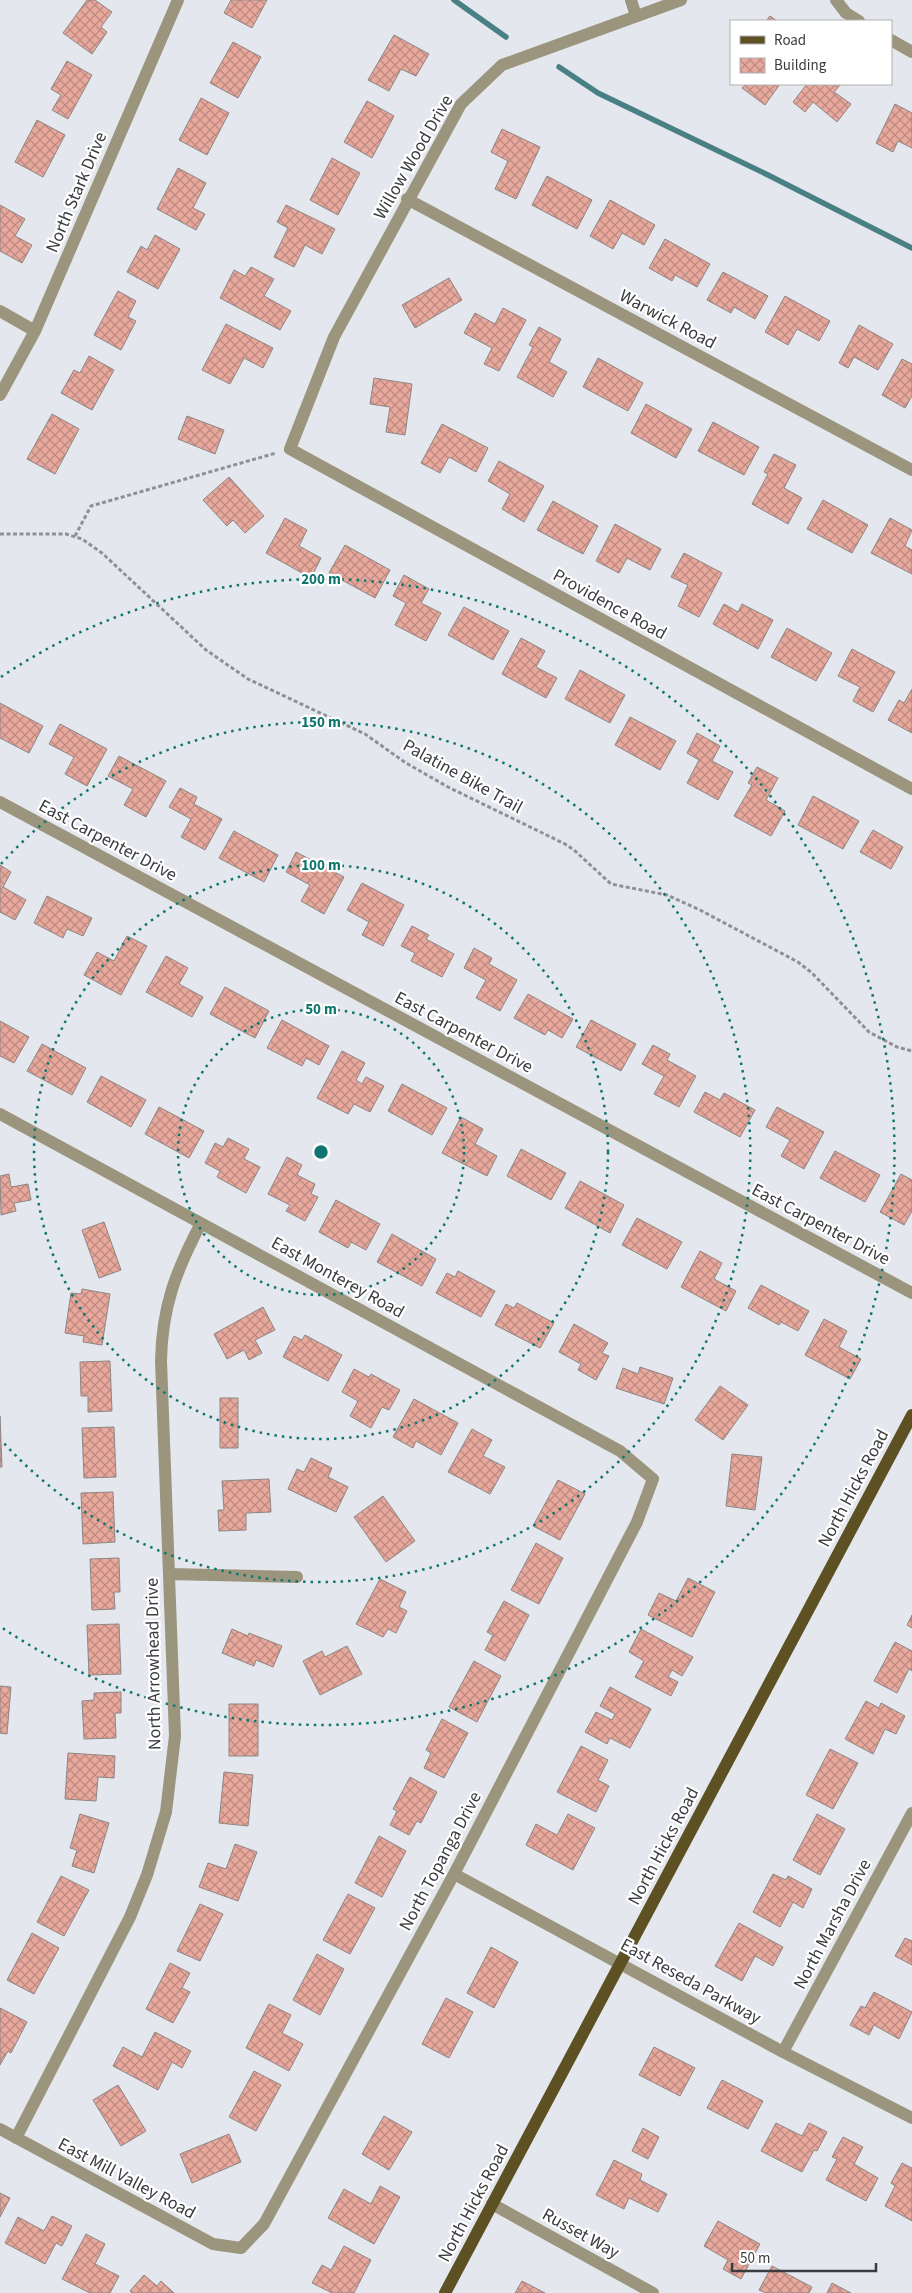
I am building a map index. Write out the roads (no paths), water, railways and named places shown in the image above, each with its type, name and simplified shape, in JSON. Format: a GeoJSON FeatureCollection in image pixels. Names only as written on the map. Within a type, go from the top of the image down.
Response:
{"type":"FeatureCollection","features":[{"type":"Feature","properties":{"kind":"main road","name":"North Hicks Road"},"geometry":{"type":"LineString","coordinates":[[445,2293],[912,1415]]}},
{"type":"Feature","properties":{"kind":"street","name":"North Stark Drive"},"geometry":{"type":"LineString","coordinates":[[0,395],[36,331],[178,0]]}},
{"type":"Feature","properties":{"kind":"street"},"geometry":{"type":"LineString","coordinates":[[631,0],[636,16]]}},
{"type":"Feature","properties":{"kind":"street","name":"Willow Wood Drive"},"geometry":{"type":"LineString","coordinates":[[290,449],[334,337],[407,199],[461,104],[502,65],[681,0]]}},
{"type":"Feature","properties":{"kind":"street"},"geometry":{"type":"LineString","coordinates":[[836,0],[846,14],[858,20]]}},
{"type":"Feature","properties":{"kind":"street"},"geometry":{"type":"LineString","coordinates":[[892,41],[912,52]]}},
{"type":"Feature","properties":{"kind":"street","name":"Warwick Road"},"geometry":{"type":"LineString","coordinates":[[407,199],[912,470]]}},
{"type":"Feature","properties":{"kind":"street"},"geometry":{"type":"LineString","coordinates":[[0,311],[36,331]]}},
{"type":"Feature","properties":{"kind":"street","name":"Providence Road"},"geometry":{"type":"LineString","coordinates":[[290,449],[912,790]]}},
{"type":"Feature","properties":{"kind":"street","name":"East Carpenter Drive"},"geometry":{"type":"LineString","coordinates":[[0,802],[912,1293]]}},
{"type":"Feature","properties":{"kind":"street","name":"East Monterey Road"},"geometry":{"type":"LineString","coordinates":[[0,1114],[620,1451],[653,1479]]}},
{"type":"Feature","properties":{"kind":"street","name":"North Arrowhead Drive"},"geometry":{"type":"LineString","coordinates":[[16,2138],[130,1917],[147,1875],[166,1812],[175,1736],[161,1362],[162,1330],[170,1292],[181,1263],[201,1223]]}},
{"type":"Feature","properties":{"kind":"street","name":"North Topanga Drive"},"geometry":{"type":"LineString","coordinates":[[241,2248],[264,2224],[454,1874],[637,1522],[653,1479]]}},
{"type":"Feature","properties":{"kind":"street"},"geometry":{"type":"LineString","coordinates":[[169,1574],[297,1576]]}},
{"type":"Feature","properties":{"kind":"street","name":"North Marsha Drive"},"geometry":{"type":"LineString","coordinates":[[784,2052],[912,1813]]}},
{"type":"Feature","properties":{"kind":"street","name":"East Reseda Parkway"},"geometry":{"type":"LineString","coordinates":[[454,1874],[784,2052],[912,2118]]}},
{"type":"Feature","properties":{"kind":"street","name":"East Mill Valley Road"},"geometry":{"type":"LineString","coordinates":[[0,2129],[213,2244],[241,2248]]}},
{"type":"Feature","properties":{"kind":"street","name":"Russet Way"},"geometry":{"type":"LineString","coordinates":[[492,2204],[653,2293]]}},
{"type":"Feature","properties":{"kind":"waterway"},"geometry":{"type":"LineString","coordinates":[[454,0],[506,37]]}},
{"type":"Feature","properties":{"kind":"waterway"},"geometry":{"type":"LineString","coordinates":[[559,67],[598,93],[768,175],[912,248]]}}]}
